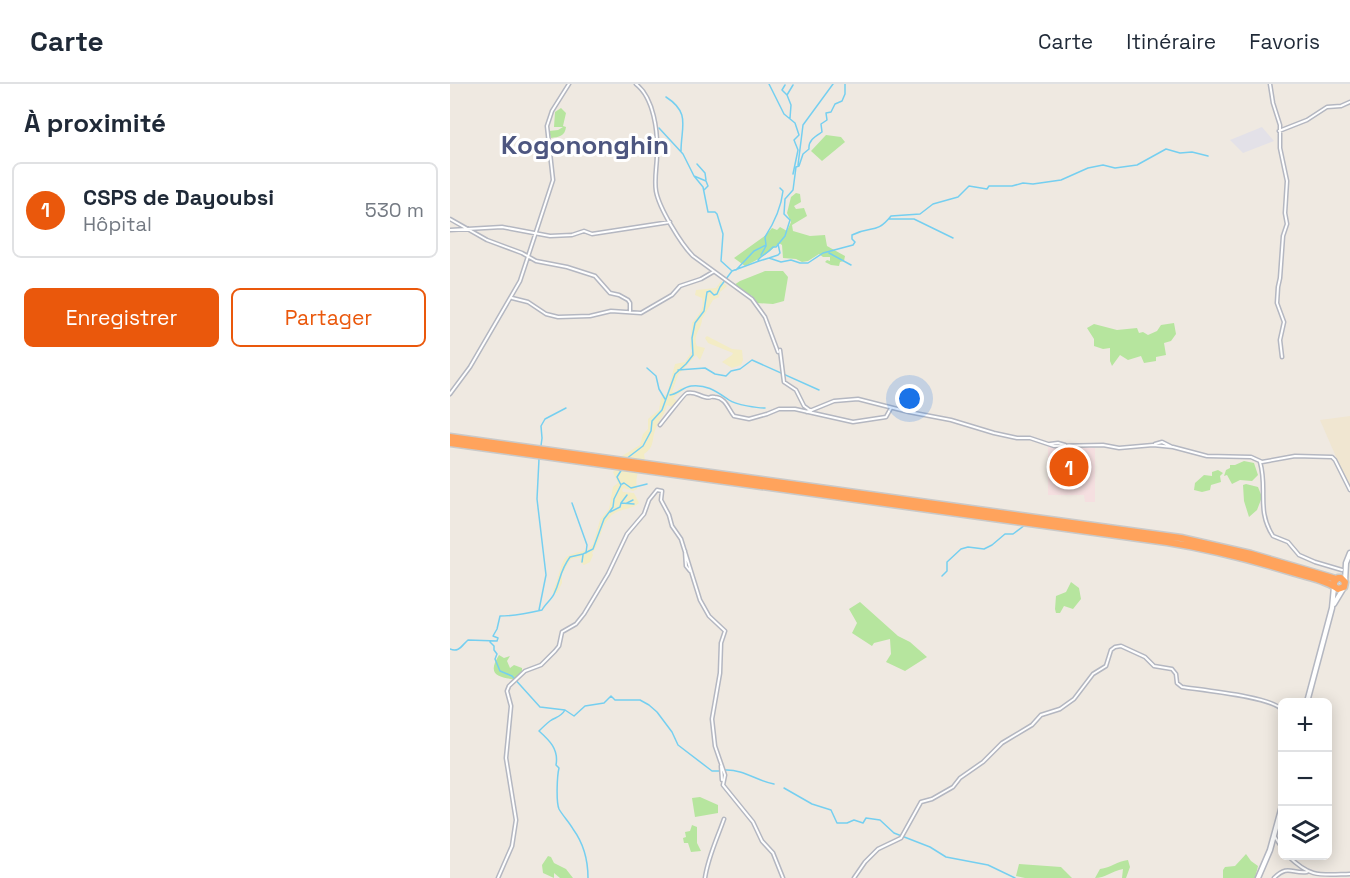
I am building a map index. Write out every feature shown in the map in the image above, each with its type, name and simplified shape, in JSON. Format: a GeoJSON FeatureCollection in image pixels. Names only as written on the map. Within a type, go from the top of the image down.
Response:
{"type":"FeatureCollection","features":[{"type":"Feature","properties":{"kind":"highway"},"geometry":{"type":"LineString","coordinates":[[450,437],[625,464]]}},
{"type":"Feature","properties":{"kind":"highway"},"geometry":{"type":"LineString","coordinates":[[450,443],[1181,538],[1260,556],[1335,583],[1338,589],[1347,586],[1341,578],[1335,583]]}},
{"type":"Feature","properties":{"kind":"street"},"geometry":{"type":"LineString","coordinates":[[450,394],[470,367],[520,281],[553,180],[549,120],[569,84]]}},
{"type":"Feature","properties":{"kind":"street"},"geometry":{"type":"LineString","coordinates":[[636,84],[646,94],[652,114],[657,152],[657,194],[670,222],[689,252],[752,299],[760,309],[779,351],[784,382],[796,390],[804,406],[816,414]]}},
{"type":"Feature","properties":{"kind":"street"},"geometry":{"type":"LineString","coordinates":[[1270,84],[1280,125],[1283,167],[1288,187],[1285,213],[1287,224],[1283,236],[1278,287],[1278,306],[1284,322],[1280,340],[1282,357]]}},
{"type":"Feature","properties":{"kind":"street"},"geometry":{"type":"LineString","coordinates":[[1279,130],[1307,120],[1327,107],[1341,106],[1350,102]]}},
{"type":"Feature","properties":{"kind":"street"},"geometry":{"type":"LineString","coordinates":[[450,219],[487,240],[529,256],[543,264],[567,267],[595,276],[610,293],[628,300],[630,311]]}},
{"type":"Feature","properties":{"kind":"street"},"geometry":{"type":"LineString","coordinates":[[450,230],[502,227],[561,236],[584,231],[592,234],[670,222]]}},
{"type":"Feature","properties":{"kind":"street"},"geometry":{"type":"LineString","coordinates":[[512,298],[528,302],[546,314],[558,317],[590,316],[611,310],[639,313],[645,312],[672,295],[680,286],[713,272]]}},
{"type":"Feature","properties":{"kind":"street"},"geometry":{"type":"LineString","coordinates":[[660,425],[683,395],[688,393],[696,393],[706,398],[718,397],[727,403],[731,414],[736,418],[749,418],[779,409],[795,409],[853,422],[886,417],[891,408]]}},
{"type":"Feature","properties":{"kind":"street"},"geometry":{"type":"LineString","coordinates":[[807,412],[834,401],[858,399],[951,420],[994,433],[1030,438],[1049,445],[1058,443],[1068,446],[1103,445],[1119,448],[1162,442],[1207,456],[1251,458],[1260,461],[1295,456],[1332,457],[1350,490]]}},
{"type":"Feature","properties":{"kind":"street"},"geometry":{"type":"LineString","coordinates":[[1260,461],[1264,494],[1263,517],[1273,536],[1288,542],[1299,555],[1342,570]]}},
{"type":"Feature","properties":{"kind":"street"},"geometry":{"type":"LineString","coordinates":[[498,878],[512,846],[516,820],[506,758],[511,705],[507,694],[509,686],[525,671],[542,665],[558,649],[562,632],[576,624],[584,614],[608,574],[627,534],[644,514],[649,500],[657,490],[662,490],[661,500],[685,548],[686,566],[697,584],[699,598],[707,614],[725,631],[721,640],[720,673],[712,719],[715,746],[725,775],[723,785],[753,822],[762,841],[773,853],[783,878]]}},
{"type":"Feature","properties":{"kind":"street"},"geometry":{"type":"LineString","coordinates":[[1332,608],[1347,586],[1347,563],[1350,553]]}},
{"type":"Feature","properties":{"kind":"street"},"geometry":{"type":"LineString","coordinates":[[1308,698],[1332,608],[1335,583],[1347,563]]}},
{"type":"Feature","properties":{"kind":"street"},"geometry":{"type":"LineString","coordinates":[[855,878],[878,849],[901,838],[921,802],[932,799],[953,787],[960,778],[983,762],[1002,743],[1032,725],[1041,716],[1060,709],[1074,699],[1093,674],[1106,666],[1111,651],[1115,647],[1121,646],[1145,657],[1154,666],[1172,669],[1176,674],[1177,683],[1182,687],[1251,697],[1278,705]]}},
{"type":"Feature","properties":{"kind":"street"},"geometry":{"type":"LineString","coordinates":[[705,878],[709,856],[719,837],[724,819]]}},
{"type":"Feature","properties":{"kind":"street"},"geometry":{"type":"LineString","coordinates":[[1258,878],[1278,824]]}},
{"type":"Feature","properties":{"kind":"street"},"geometry":{"type":"LineString","coordinates":[[1275,837],[1278,842]]}},
{"type":"Feature","properties":{"kind":"street"},"geometry":{"type":"LineString","coordinates":[[1295,860],[1307,872]]}},
{"type":"Feature","properties":{"kind":"street"},"geometry":{"type":"LineString","coordinates":[[1274,878],[1280,872],[1290,869],[1324,874],[1350,874]]}},
{"type":"Feature","properties":{"kind":"shaded area"},"geometry":{"type":"Polygon","coordinates":[[[1262,127],[1274,141],[1243,153],[1230,140],[1262,127]]]}},
{"type":"Feature","properties":{"kind":"shaded area"},"geometry":{"type":"Polygon","coordinates":[[[1350,416],[1350,489],[1320,420],[1350,416]]]}},
{"type":"Feature","properties":{"kind":"shaded area"},"geometry":{"type":"Polygon","coordinates":[[[1048,447],[1095,448],[1095,502],[1085,502],[1084,495],[1048,495],[1048,447]]]}},
{"type":"Feature","properties":{"kind":"green space"},"geometry":{"type":"Polygon","coordinates":[[[561,108],[566,113],[563,126],[566,127],[565,130],[561,135],[551,138],[549,131],[563,127],[554,127],[555,112],[561,108]]]}},
{"type":"Feature","properties":{"kind":"green space"},"geometry":{"type":"Polygon","coordinates":[[[826,135],[841,137],[845,142],[822,161],[811,151],[826,135]]]}},
{"type":"Feature","properties":{"kind":"green space"},"geometry":{"type":"Polygon","coordinates":[[[796,193],[800,194],[801,202],[794,206],[796,209],[804,208],[807,216],[792,225],[793,231],[810,236],[825,235],[827,246],[845,256],[844,261],[840,262],[839,266],[831,265],[825,262],[830,261],[830,257],[823,257],[819,254],[802,262],[783,258],[782,245],[779,243],[764,256],[745,266],[734,258],[772,228],[777,230],[780,227],[787,231],[791,222],[787,213],[791,197],[796,193]]]}},
{"type":"Feature","properties":{"kind":"green space"},"geometry":{"type":"Polygon","coordinates":[[[765,271],[783,271],[788,277],[784,301],[773,304],[756,303],[751,295],[746,295],[734,285],[765,271]]]}},
{"type":"Feature","properties":{"kind":"green space"},"geometry":{"type":"Polygon","coordinates":[[[1174,323],[1176,334],[1171,341],[1164,343],[1166,355],[1156,357],[1156,361],[1144,363],[1141,356],[1128,360],[1120,355],[1112,366],[1110,348],[1103,349],[1094,346],[1094,339],[1087,328],[1094,324],[1117,330],[1137,328],[1139,333],[1143,332],[1148,335],[1157,331],[1161,325],[1174,323]]]}},
{"type":"Feature","properties":{"kind":"green space"},"geometry":{"type":"Polygon","coordinates":[[[1244,461],[1254,463],[1258,475],[1252,481],[1240,480],[1232,484],[1227,475],[1224,476],[1226,470],[1230,468],[1230,465],[1244,461]]]}},
{"type":"Feature","properties":{"kind":"green space"},"geometry":{"type":"Polygon","coordinates":[[[1218,470],[1223,473],[1220,476],[1221,482],[1211,485],[1210,490],[1202,492],[1194,490],[1195,483],[1204,475],[1212,476],[1212,472],[1218,470]]]}},
{"type":"Feature","properties":{"kind":"green space"},"geometry":{"type":"Polygon","coordinates":[[[1243,485],[1258,487],[1262,497],[1257,510],[1249,517],[1244,501],[1243,485]]]}},
{"type":"Feature","properties":{"kind":"green space"},"geometry":{"type":"Polygon","coordinates":[[[1071,582],[1079,588],[1081,599],[1073,609],[1064,606],[1060,613],[1056,613],[1056,596],[1066,592],[1071,582]]]}},
{"type":"Feature","properties":{"kind":"green space"},"geometry":{"type":"Polygon","coordinates":[[[860,602],[898,636],[910,642],[927,657],[905,671],[886,662],[891,654],[890,639],[874,643],[872,646],[852,633],[857,623],[849,609],[860,602]]]}},
{"type":"Feature","properties":{"kind":"green space"},"geometry":{"type":"Polygon","coordinates":[[[499,655],[504,658],[510,656],[507,661],[510,668],[514,665],[522,668],[522,673],[517,680],[496,674],[494,667],[499,655]]]}},
{"type":"Feature","properties":{"kind":"green space"},"geometry":{"type":"Polygon","coordinates":[[[700,797],[718,805],[718,813],[695,817],[692,798],[700,797]]]}},
{"type":"Feature","properties":{"kind":"green space"},"geometry":{"type":"Polygon","coordinates":[[[692,825],[697,827],[697,843],[701,851],[691,852],[688,843],[684,843],[685,832],[690,831],[692,825]]]}},
{"type":"Feature","properties":{"kind":"green space"},"geometry":{"type":"Polygon","coordinates":[[[1246,854],[1258,866],[1255,878],[1223,878],[1225,867],[1235,866],[1246,854]]]}},
{"type":"Feature","properties":{"kind":"green space"},"geometry":{"type":"Polygon","coordinates":[[[548,856],[554,863],[566,869],[573,878],[560,878],[554,873],[554,878],[543,873],[542,865],[548,856]]]}},
{"type":"Feature","properties":{"kind":"green space"},"geometry":{"type":"Polygon","coordinates":[[[1128,860],[1130,867],[1126,878],[1122,878],[1123,869],[1095,878],[1100,869],[1128,860]]]}},
{"type":"Feature","properties":{"kind":"green space"},"geometry":{"type":"Polygon","coordinates":[[[1019,864],[1061,867],[1072,878],[1016,876],[1019,864]]]}},
{"type":"Feature","properties":{"kind":"sand"},"geometry":{"type":"Polygon","coordinates":[[[721,281],[727,286],[720,292],[719,297],[713,300],[696,335],[697,346],[705,348],[700,360],[696,355],[678,375],[672,392],[676,392],[681,387],[683,390],[673,398],[676,403],[672,407],[667,405],[657,425],[652,445],[644,454],[645,460],[636,482],[637,489],[633,491],[624,488],[622,490],[634,493],[639,503],[616,512],[609,518],[590,562],[584,565],[580,562],[581,557],[571,559],[562,574],[562,583],[557,593],[553,594],[563,561],[573,554],[588,550],[593,544],[600,520],[609,509],[613,487],[618,483],[613,472],[619,467],[622,456],[640,445],[643,434],[648,429],[648,419],[659,410],[661,398],[667,394],[675,364],[685,362],[692,351],[690,346],[692,323],[699,315],[703,305],[702,298],[695,295],[696,290],[716,288],[721,281]]]}},
{"type":"Feature","properties":{"kind":"sand"},"geometry":{"type":"Polygon","coordinates":[[[707,336],[732,349],[742,350],[741,365],[732,368],[722,362],[733,353],[708,343],[705,338],[707,336]]]}},
{"type":"Feature","properties":{"kind":"waterway"},"geometry":{"type":"LineString","coordinates":[[769,84],[784,114],[795,123],[799,135],[794,140],[798,150],[793,174]]}},
{"type":"Feature","properties":{"kind":"waterway"},"geometry":{"type":"LineString","coordinates":[[798,165],[803,125],[833,84]]}},
{"type":"Feature","properties":{"kind":"waterway"},"geometry":{"type":"LineString","coordinates":[[758,260],[776,247],[785,236],[790,220],[784,214],[785,199],[793,190],[796,167],[799,166],[803,154],[809,149],[811,141],[822,132],[821,124],[827,120],[826,113],[831,112],[835,104],[842,101],[845,84]]}},
{"type":"Feature","properties":{"kind":"waterway"},"geometry":{"type":"LineString","coordinates":[[785,85],[782,90],[787,95]]}},
{"type":"Feature","properties":{"kind":"waterway"},"geometry":{"type":"LineString","coordinates":[[790,118],[791,105],[787,95],[793,85]]}},
{"type":"Feature","properties":{"kind":"waterway"},"geometry":{"type":"LineString","coordinates":[[666,97],[674,103],[682,115],[681,151]]}},
{"type":"Feature","properties":{"kind":"waterway"},"geometry":{"type":"LineString","coordinates":[[659,128],[683,154],[694,176],[703,187],[708,212],[717,214],[723,234],[721,261],[731,270]]}},
{"type":"Feature","properties":{"kind":"waterway"},"geometry":{"type":"LineString","coordinates":[[626,459],[643,446],[651,431],[652,421],[662,410],[675,374],[693,355],[692,338],[695,323],[704,311],[707,292],[717,294],[732,271],[769,258],[781,262],[791,260],[808,263],[823,253],[853,245],[855,242],[852,235],[877,228],[891,216],[920,214],[933,204],[958,197],[969,186],[987,189],[989,186],[1012,186],[1061,180],[1088,168],[1103,165],[1115,168],[1137,165],[1166,149],[1208,156]]}},
{"type":"Feature","properties":{"kind":"waterway"},"geometry":{"type":"LineString","coordinates":[[697,164],[705,173],[706,180]]}},
{"type":"Feature","properties":{"kind":"waterway"},"geometry":{"type":"LineString","coordinates":[[694,176],[706,181],[708,186],[704,190]]}},
{"type":"Feature","properties":{"kind":"waterway"},"geometry":{"type":"LineString","coordinates":[[736,270],[754,251],[766,245],[765,237],[781,204],[783,191],[780,188]]}},
{"type":"Feature","properties":{"kind":"waterway"},"geometry":{"type":"LineString","coordinates":[[889,219],[914,219],[953,238]]}},
{"type":"Feature","properties":{"kind":"waterway"},"geometry":{"type":"LineString","coordinates":[[769,258],[780,253],[778,244]]}},
{"type":"Feature","properties":{"kind":"waterway"},"geometry":{"type":"LineString","coordinates":[[761,255],[766,246]]}},
{"type":"Feature","properties":{"kind":"waterway"},"geometry":{"type":"LineString","coordinates":[[829,253],[851,265]]}},
{"type":"Feature","properties":{"kind":"waterway"},"geometry":{"type":"LineString","coordinates":[[678,370],[705,368],[715,374],[726,376],[752,360],[819,390]]}},
{"type":"Feature","properties":{"kind":"waterway"},"geometry":{"type":"LineString","coordinates":[[647,368],[656,376],[659,389],[665,399]]}},
{"type":"Feature","properties":{"kind":"waterway"},"geometry":{"type":"LineString","coordinates":[[670,395],[688,387],[702,386],[737,403],[765,408]]}},
{"type":"Feature","properties":{"kind":"waterway"},"geometry":{"type":"LineString","coordinates":[[541,446],[541,426],[545,419],[566,408]]}},
{"type":"Feature","properties":{"kind":"waterway"},"geometry":{"type":"LineString","coordinates":[[539,459],[537,499],[546,575],[539,610]]}},
{"type":"Feature","properties":{"kind":"waterway"},"geometry":{"type":"LineString","coordinates":[[450,649],[458,649],[468,640],[497,641],[498,638],[493,636],[500,616],[542,610],[553,596],[570,557],[593,549],[604,519],[613,507],[621,485],[617,477],[622,469]]}},
{"type":"Feature","properties":{"kind":"waterway"},"geometry":{"type":"LineString","coordinates":[[622,484],[631,488],[647,484]]}},
{"type":"Feature","properties":{"kind":"waterway"},"geometry":{"type":"LineString","coordinates":[[621,503],[627,495]]}},
{"type":"Feature","properties":{"kind":"waterway"},"geometry":{"type":"LineString","coordinates":[[627,503],[633,500]]}},
{"type":"Feature","properties":{"kind":"waterway"},"geometry":{"type":"LineString","coordinates":[[572,503],[587,545],[586,553]]}},
{"type":"Feature","properties":{"kind":"waterway"},"geometry":{"type":"LineString","coordinates":[[610,512],[620,507],[621,503],[634,504]]}},
{"type":"Feature","properties":{"kind":"waterway"},"geometry":{"type":"LineString","coordinates":[[942,576],[947,571],[947,562],[961,549],[968,547],[984,549],[1005,534],[1013,534],[1025,525]]}},
{"type":"Feature","properties":{"kind":"waterway"},"geometry":{"type":"LineString","coordinates":[[582,562],[583,555]]}},
{"type":"Feature","properties":{"kind":"waterway"},"geometry":{"type":"LineString","coordinates":[[490,642],[497,654],[495,659],[500,671],[512,676],[540,707],[565,710],[539,731],[550,741],[555,750],[556,765],[559,768],[558,806],[583,846],[588,878]]}},
{"type":"Feature","properties":{"kind":"waterway"},"geometry":{"type":"LineString","coordinates":[[565,710],[574,716],[585,706],[604,703],[611,696],[615,700],[640,700],[657,712],[672,732],[678,745],[712,771],[720,771]]}},
{"type":"Feature","properties":{"kind":"waterway"},"geometry":{"type":"LineString","coordinates":[[725,770],[738,771],[774,784]]}},
{"type":"Feature","properties":{"kind":"waterway"},"geometry":{"type":"LineString","coordinates":[[784,788],[812,804],[831,810],[837,823],[854,820],[863,823],[866,818],[880,820],[894,833],[930,847],[946,857],[988,865],[1015,878]]}},
{"type":"Feature","properties":{"kind":"place","name":"CSPS de Dayoubsi"},"geometry":{"type":"Point","coordinates":[1069,467]}},
{"type":"Feature","properties":{"kind":"district","name":"Kogononghin"},"geometry":{"type":"Point","coordinates":[585,145]}}]}
